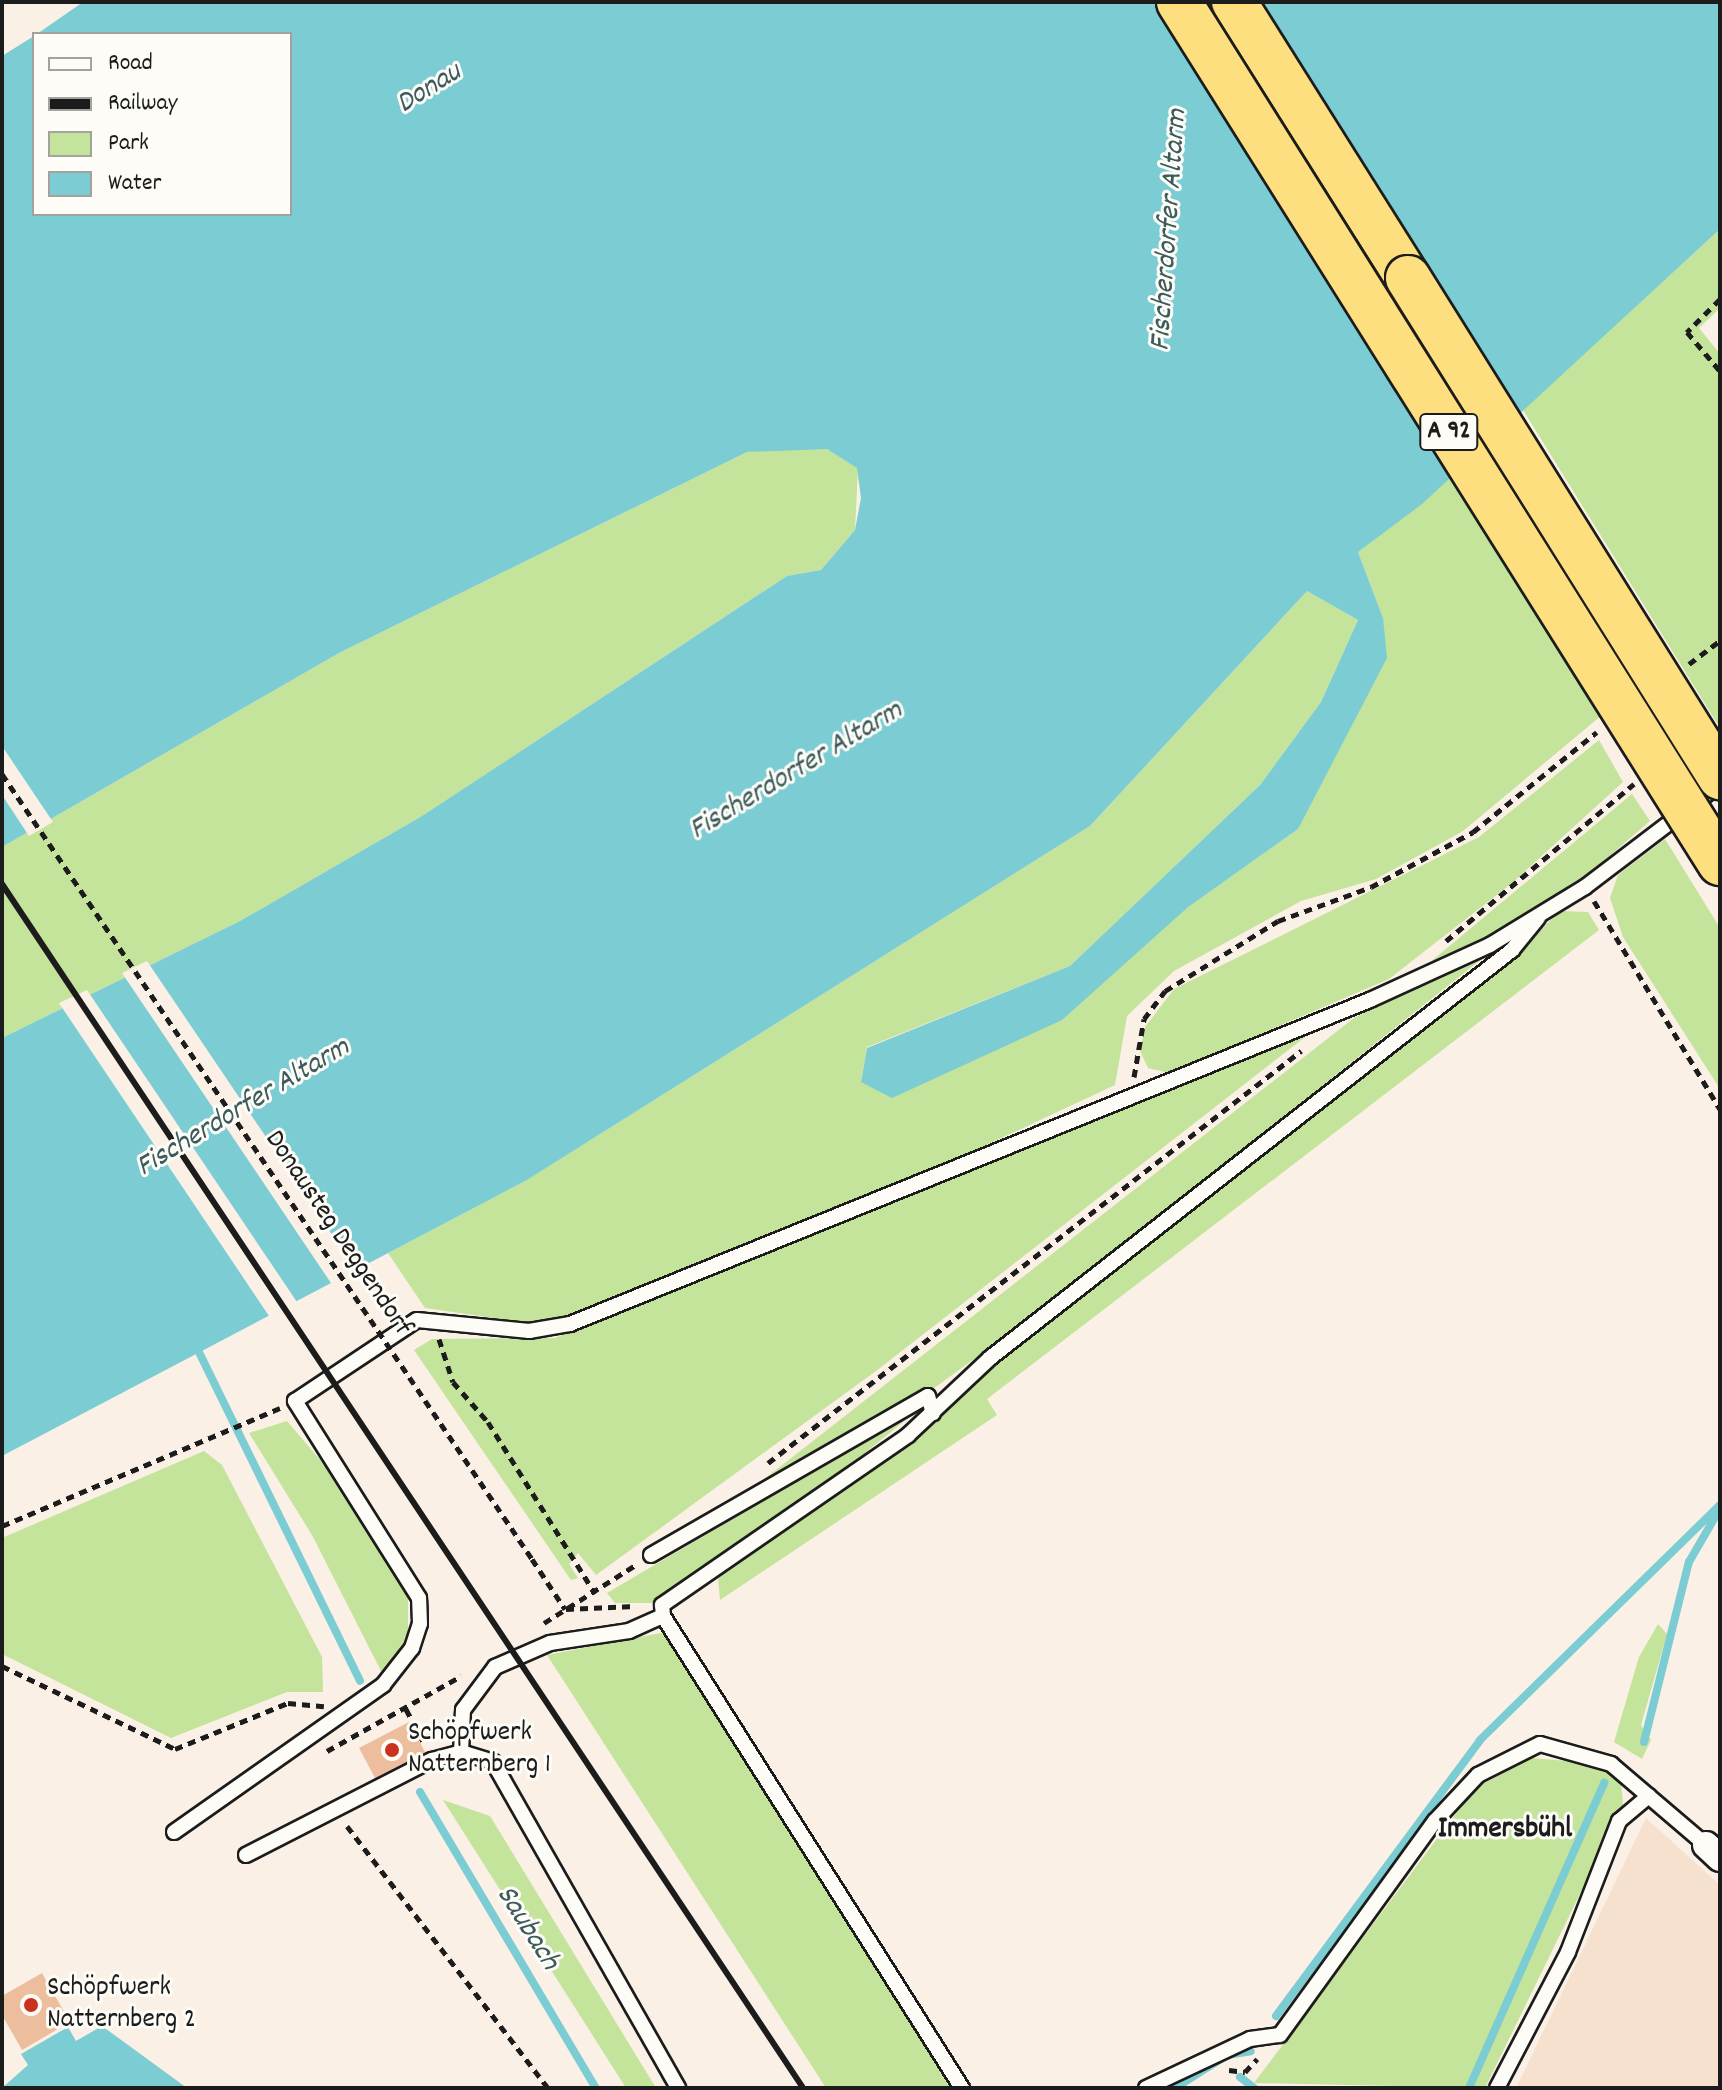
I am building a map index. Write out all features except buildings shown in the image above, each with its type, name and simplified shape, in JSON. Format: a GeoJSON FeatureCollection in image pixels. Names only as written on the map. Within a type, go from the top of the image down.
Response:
{"type":"FeatureCollection","features":[{"type":"Feature","properties":{"kind":"highway","name":"A 92"},"geometry":{"type":"LineString","coordinates":[[1179,2],[1720,863]]}},
{"type":"Feature","properties":{"kind":"highway","name":"A 92"},"geometry":{"type":"LineString","coordinates":[[1234,2],[1720,777]]}},
{"type":"Feature","properties":{"kind":"lane"},"geometry":{"type":"LineString","coordinates":[[174,1832],[338,1712],[383,1685],[412,1648],[419,1598],[295,1401],[417,1320],[529,1331],[570,1324],[902,1195],[1134,1093],[1370,1000],[1543,912],[1585,887],[1720,784]]}},
{"type":"Feature","properties":{"kind":"lane"},"geometry":{"type":"LineString","coordinates":[[962,2088],[663,1616],[662,1605],[933,1413],[1002,1348],[1512,950],[1543,912]]}},
{"type":"Feature","properties":{"kind":"lane"},"geometry":{"type":"LineString","coordinates":[[651,1555],[928,1396],[933,1413]]}},
{"type":"Feature","properties":{"kind":"lane"},"geometry":{"type":"LineString","coordinates":[[461,1752],[463,1710],[495,1667],[550,1643],[629,1631],[663,1616]]}},
{"type":"Feature","properties":{"kind":"lane"},"geometry":{"type":"LineString","coordinates":[[1146,2088],[1250,2039],[1280,2035],[1435,1821],[1478,1775],[1540,1744],[1611,1764],[1713,1852]]}},
{"type":"Feature","properties":{"kind":"lane"},"geometry":{"type":"LineString","coordinates":[[246,1855],[377,1789],[429,1754],[461,1752],[493,1762],[678,2088]]}},
{"type":"Feature","properties":{"kind":"lane"},"geometry":{"type":"LineString","coordinates":[[1497,2088],[1568,1952],[1619,1821],[1649,1796]]}},
{"type":"Feature","properties":{"kind":"path"},"geometry":{"type":"LineString","coordinates":[[1720,299],[1687,332],[1720,371]]}},
{"type":"Feature","properties":{"kind":"path"},"geometry":{"type":"LineString","coordinates":[[1684,668],[1720,641]]}},
{"type":"Feature","properties":{"kind":"path"},"geometry":{"type":"LineString","coordinates":[[1134,1093],[1135,1050],[1165,991],[1278,921],[1371,887],[1473,832],[1611,722]]}},
{"type":"Feature","properties":{"kind":"path","name":"Donausteg Deggendorf"},"geometry":{"type":"LineString","coordinates":[[2,774],[565,1609]]}},
{"type":"Feature","properties":{"kind":"path"},"geometry":{"type":"LineString","coordinates":[[1443,944],[1552,859],[1591,814]]}},
{"type":"Feature","properties":{"kind":"path"},"geometry":{"type":"LineString","coordinates":[[1585,887],[1720,1109]]}},
{"type":"Feature","properties":{"kind":"path"},"geometry":{"type":"LineString","coordinates":[[762,1467],[1308,1046]]}},
{"type":"Feature","properties":{"kind":"path"},"geometry":{"type":"LineString","coordinates":[[440,1322],[438,1346],[453,1382],[488,1422],[595,1593]]}},
{"type":"Feature","properties":{"kind":"path"},"geometry":{"type":"LineString","coordinates":[[2,1526],[295,1401]]}},
{"type":"Feature","properties":{"kind":"path"},"geometry":{"type":"LineString","coordinates":[[529,1633],[651,1555]]}},
{"type":"Feature","properties":{"kind":"path"},"geometry":{"type":"LineString","coordinates":[[565,1609],[613,1607]]}},
{"type":"Feature","properties":{"kind":"path"},"geometry":{"type":"LineString","coordinates":[[2,1666],[175,1749],[288,1703],[321,1703],[338,1712]]}},
{"type":"Feature","properties":{"kind":"path"},"geometry":{"type":"LineString","coordinates":[[310,1759],[469,1672]]}},
{"type":"Feature","properties":{"kind":"path"},"geometry":{"type":"LineString","coordinates":[[406,1709],[429,1754]]}},
{"type":"Feature","properties":{"kind":"path"},"geometry":{"type":"LineString","coordinates":[[324,1816],[355,1830],[548,2088]]}},
{"type":"Feature","properties":{"kind":"shaded area"},"geometry":{"type":"Polygon","coordinates":[[[1646,1818],[1720,1885],[1720,2088],[1516,2088],[1646,1818]]]}},
{"type":"Feature","properties":{"kind":"green space"},"geometry":{"type":"Polygon","coordinates":[[[1720,229],[1720,308],[1699,328],[1720,354],[1720,728],[1523,410],[1720,229]]]}},
{"type":"Feature","properties":{"kind":"green space"},"geometry":{"type":"Polygon","coordinates":[[[801,447],[827,449],[858,468],[855,530],[821,570],[787,576],[422,816],[240,921],[2,1038],[2,847],[339,653],[747,452],[801,447]]]}},
{"type":"Feature","properties":{"kind":"green space"},"geometry":{"type":"Polygon","coordinates":[[[1456,473],[1602,715],[1463,831],[1376,879],[1301,901],[1174,971],[1127,1016],[1115,1085],[832,1217],[594,1314],[522,1322],[425,1308],[388,1253],[527,1180],[1090,826],[1307,591],[1358,620],[1321,702],[1260,785],[1070,966],[867,1047],[861,1082],[1187,908],[1298,829],[1383,618],[1358,552],[1456,473]]]}},
{"type":"Feature","properties":{"kind":"green space"},"geometry":{"type":"Polygon","coordinates":[[[1599,740],[1623,782],[1512,883],[1389,979],[1169,1073],[1148,1068],[1140,1051],[1145,1027],[1174,989],[1479,837],[1599,740]]]}},
{"type":"Feature","properties":{"kind":"green space"},"geometry":{"type":"Polygon","coordinates":[[[1632,794],[1650,821],[1593,870],[1494,933],[1429,963],[1632,794]]]}},
{"type":"Feature","properties":{"kind":"green space"},"geometry":{"type":"Polygon","coordinates":[[[1665,839],[1720,928],[1720,1089],[1623,937],[1610,898],[1618,875],[1665,839]]]}},
{"type":"Feature","properties":{"kind":"green space"},"geometry":{"type":"Polygon","coordinates":[[[1559,911],[1588,912],[1599,930],[987,1399],[997,1415],[720,1600],[718,1578],[894,1456],[985,1370],[1517,956],[1559,911]]]}},
{"type":"Feature","properties":{"kind":"green space"},"geometry":{"type":"Polygon","coordinates":[[[1503,942],[1026,1321],[937,1386],[717,1516],[1354,1018],[1503,942]]]}},
{"type":"Feature","properties":{"kind":"green space"},"geometry":{"type":"Polygon","coordinates":[[[1309,1034],[876,1371],[596,1575],[578,1553],[569,1564],[578,1578],[571,1580],[414,1350],[432,1339],[555,1338],[1309,1034]]]}},
{"type":"Feature","properties":{"kind":"green space"},"geometry":{"type":"Polygon","coordinates":[[[918,1410],[799,1506],[653,1603],[615,1603],[607,1593],[918,1410]]]}},
{"type":"Feature","properties":{"kind":"green space"},"geometry":{"type":"Polygon","coordinates":[[[287,1421],[343,1487],[408,1592],[408,1636],[382,1673],[312,1535],[249,1433],[287,1421]]]}},
{"type":"Feature","properties":{"kind":"green space"},"geometry":{"type":"Polygon","coordinates":[[[204,1451],[222,1465],[322,1657],[323,1692],[287,1692],[171,1738],[2,1654],[2,1538],[204,1451]]]}},
{"type":"Feature","properties":{"kind":"green space"},"geometry":{"type":"Polygon","coordinates":[[[1658,1624],[1667,1634],[1641,1725],[1651,1740],[1642,1759],[1614,1742],[1639,1657],[1658,1624]]]}},
{"type":"Feature","properties":{"kind":"green space"},"geometry":{"type":"Polygon","coordinates":[[[666,1632],[950,2088],[826,2088],[547,1655],[666,1632]]]}},
{"type":"Feature","properties":{"kind":"green space"},"geometry":{"type":"Polygon","coordinates":[[[1532,1758],[1590,1763],[1621,1780],[1623,1806],[1485,2088],[1254,2083],[1475,1788],[1532,1758]]]}},
{"type":"Feature","properties":{"kind":"green space"},"geometry":{"type":"Polygon","coordinates":[[[443,1800],[490,1816],[656,2088],[626,2088],[443,1800]]]}},
{"type":"Feature","properties":{"kind":"water"},"geometry":{"type":"Polygon","coordinates":[[[83,2],[1720,2],[1720,229],[1422,504],[1358,552],[1383,618],[1387,658],[1298,829],[1187,908],[1062,1020],[892,1098],[861,1082],[867,1048],[1070,966],[1260,785],[1321,702],[1358,620],[1307,591],[1090,826],[527,1180],[2,1456],[2,1038],[240,921],[422,816],[787,576],[821,570],[855,530],[861,498],[857,468],[827,449],[747,452],[339,653],[2,847],[2,56],[32,37],[32,216],[292,216],[292,32],[40,32],[83,2]]]}},
{"type":"Feature","properties":{"kind":"water"},"geometry":{"type":"Polygon","coordinates":[[[102,2026],[187,2088],[2,2088],[28,2065],[21,2054],[68,2027],[76,2041],[102,2026]]]}},
{"type":"Feature","properties":{"kind":"pier"},"geometry":{"type":"Polygon","coordinates":[[[2,746],[53,822],[29,836],[2,795],[2,746]]]}},
{"type":"Feature","properties":{"kind":"pier"},"geometry":{"type":"Polygon","coordinates":[[[147,961],[358,1273],[333,1286],[122,973],[147,961]]]}},
{"type":"Feature","properties":{"kind":"pier"},"geometry":{"type":"Polygon","coordinates":[[[87,990],[299,1305],[271,1319],[59,1003],[87,990]]]}},
{"type":"Feature","properties":{"kind":"waterway"},"geometry":{"type":"LineString","coordinates":[[195,1344],[360,1681]]}},
{"type":"Feature","properties":{"kind":"waterway"},"geometry":{"type":"LineString","coordinates":[[1276,2016],[1480,1740],[1720,1505]]}},
{"type":"Feature","properties":{"kind":"waterway"},"geometry":{"type":"LineString","coordinates":[[1644,1742],[1689,1562],[1718,1512]]}},
{"type":"Feature","properties":{"kind":"waterway"},"geometry":{"type":"LineString","coordinates":[[1469,2088],[1604,1783]]}},
{"type":"Feature","properties":{"kind":"waterway","name":"Saubach"},"geometry":{"type":"LineString","coordinates":[[420,1792],[596,2088]]}},
{"type":"Feature","properties":{"kind":"waterway"},"geometry":{"type":"LineString","coordinates":[[1175,2088],[1227,2055],[1251,2051]]}},
{"type":"Feature","properties":{"kind":"waterway"},"geometry":{"type":"LineString","coordinates":[[1240,2077],[1254,2088]]}},
{"type":"Feature","properties":{"kind":"railway"},"geometry":{"type":"LineString","coordinates":[[2,884],[803,2088]]}},
{"type":"Feature","properties":{"kind":"place","name":"Schöpfwerk Natternberg 1"},"geometry":{"type":"Point","coordinates":[392,1750]}},
{"type":"Feature","properties":{"kind":"place","name":"Schöpfwerk Natternberg 2"},"geometry":{"type":"Point","coordinates":[31,2005]}},
{"type":"Feature","properties":{"kind":"district","name":"Immersbühl"},"geometry":{"type":"Point","coordinates":[1505,1831]}},
{"type":"Feature","properties":{"kind":"water label","name":"Donau"},"geometry":{"type":"Point","coordinates":[430,90]}},
{"type":"Feature","properties":{"kind":"water label","name":"Fischerdorfer Altarm"},"geometry":{"type":"Point","coordinates":[1171,230]}},
{"type":"Feature","properties":{"kind":"water label","name":"Fischerdorfer Altarm"},"geometry":{"type":"Point","coordinates":[797,772]}},
{"type":"Feature","properties":{"kind":"water label","name":"Fischerdorfer Altarm"},"geometry":{"type":"Point","coordinates":[244,1109]}}]}
